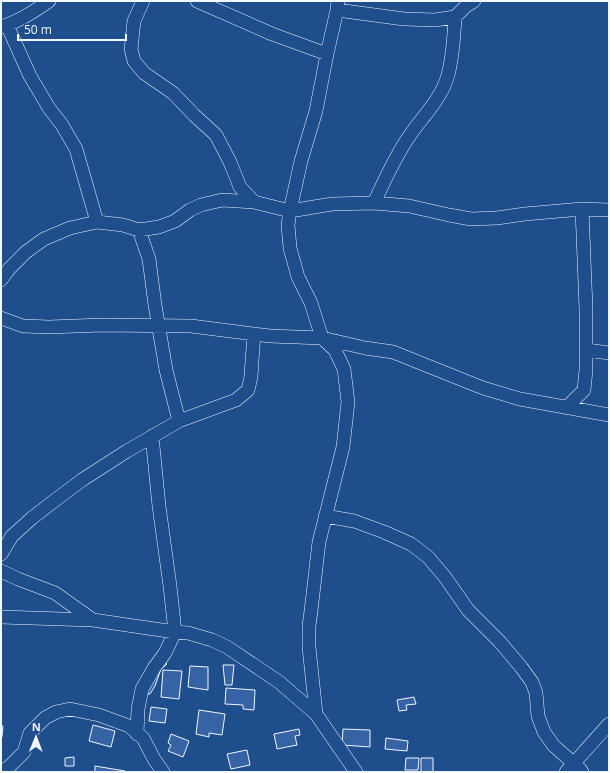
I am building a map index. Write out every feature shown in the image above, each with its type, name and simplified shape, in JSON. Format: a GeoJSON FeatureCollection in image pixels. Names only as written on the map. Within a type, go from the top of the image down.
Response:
{"type":"FeatureCollection","features":[{"type":"Feature","properties":{"kind":"street"},"geometry":{"type":"LineString","coordinates":[[49,1],[4,26],[30,76],[49,108],[62,124],[76,149],[97,222]]}},
{"type":"Feature","properties":{"kind":"street"},"geometry":{"type":"LineString","coordinates":[[143,1],[134,21],[131,49],[134,61],[144,73],[173,93],[216,135],[230,162],[240,187],[254,202]]}},
{"type":"Feature","properties":{"kind":"street"},"geometry":{"type":"LineString","coordinates":[[197,1],[272,34],[327,54]]}},
{"type":"Feature","properties":{"kind":"street"},"geometry":{"type":"LineString","coordinates":[[316,714],[309,647],[309,626],[319,542],[343,448],[348,402],[344,369],[335,350],[322,338],[310,303],[298,276],[290,248],[288,225],[301,160],[316,111],[338,6],[404,19],[434,20],[455,17],[466,6],[474,1]]}},
{"type":"Feature","properties":{"kind":"street"},"geometry":{"type":"LineString","coordinates":[[374,203],[383,183],[409,136],[439,96],[448,76],[452,58],[455,17]]}},
{"type":"Feature","properties":{"kind":"street"},"geometry":{"type":"LineString","coordinates":[[1,280],[9,269],[26,252],[44,239],[70,228],[97,222],[123,225],[139,230],[158,227],[175,220],[201,205],[222,200],[254,202],[290,211],[332,204],[374,203],[409,206],[449,216],[471,218],[497,218],[582,209],[609,210]]}},
{"type":"Feature","properties":{"kind":"street"},"geometry":{"type":"LineString","coordinates":[[567,407],[584,390],[586,370],[586,301],[582,209]]}},
{"type":"Feature","properties":{"kind":"street"},"geometry":{"type":"LineString","coordinates":[[139,230],[149,259],[166,370],[179,421]]}},
{"type":"Feature","properties":{"kind":"street"},"geometry":{"type":"LineString","coordinates":[[1,318],[24,326],[191,326],[270,336],[322,338],[365,348],[393,352],[483,388],[520,399],[609,415]]}},
{"type":"Feature","properties":{"kind":"street"},"geometry":{"type":"LineString","coordinates":[[1,554],[12,536],[32,518],[82,480],[152,436],[179,421],[236,400],[248,390],[251,377],[254,334]]}},
{"type":"Feature","properties":{"kind":"street"},"geometry":{"type":"LineString","coordinates":[[587,350],[609,353]]}},
{"type":"Feature","properties":{"kind":"street"},"geometry":{"type":"LineString","coordinates":[[137,734],[138,709],[142,688],[165,653],[175,632],[159,506],[152,436]]}},
{"type":"Feature","properties":{"kind":"street"},"geometry":{"type":"LineString","coordinates":[[325,516],[354,521],[384,532],[411,544],[428,557],[444,576],[468,610],[500,642],[532,682],[536,693],[538,716],[544,732],[574,769],[609,724]]}},
{"type":"Feature","properties":{"kind":"street"},"geometry":{"type":"LineString","coordinates":[[1,572],[55,593],[93,620]]}},
{"type":"Feature","properties":{"kind":"street"},"geometry":{"type":"LineString","coordinates":[[1,617],[93,620],[188,633],[212,640],[227,647],[279,682],[316,714],[356,772]]}},
{"type":"Feature","properties":{"kind":"street"},"geometry":{"type":"LineString","coordinates":[[1,772],[9,767],[24,752],[30,734],[45,718],[56,712],[70,709],[99,715],[129,726],[143,738],[163,772]]}},
{"type":"Feature","properties":{"kind":"building"},"geometry":{"type":"Polygon","coordinates":[[[161,660],[167,664],[161,669],[155,686],[150,694],[145,694],[161,660]]]}},
{"type":"Feature","properties":{"kind":"building"},"geometry":{"type":"Polygon","coordinates":[[[223,665],[234,665],[232,685],[225,685],[223,665]]]}},
{"type":"Feature","properties":{"kind":"building"},"geometry":{"type":"Polygon","coordinates":[[[190,666],[208,667],[208,690],[188,687],[190,666]]]}},
{"type":"Feature","properties":{"kind":"building"},"geometry":{"type":"Polygon","coordinates":[[[163,670],[182,671],[179,699],[161,697],[163,670]]]}},
{"type":"Feature","properties":{"kind":"building"},"geometry":{"type":"Polygon","coordinates":[[[226,688],[255,690],[254,710],[243,709],[243,705],[225,704],[226,688]]]}},
{"type":"Feature","properties":{"kind":"building"},"geometry":{"type":"Polygon","coordinates":[[[414,697],[416,704],[406,705],[407,710],[399,711],[397,700],[414,697]]]}},
{"type":"Feature","properties":{"kind":"building"},"geometry":{"type":"Polygon","coordinates":[[[151,707],[167,709],[165,723],[149,721],[151,707]]]}},
{"type":"Feature","properties":{"kind":"building"},"geometry":{"type":"Polygon","coordinates":[[[199,710],[225,714],[222,735],[209,733],[209,737],[196,734],[199,710]]]}},
{"type":"Feature","properties":{"kind":"building"},"geometry":{"type":"Polygon","coordinates":[[[93,725],[115,731],[111,747],[89,741],[93,725]]]}},
{"type":"Feature","properties":{"kind":"building"},"geometry":{"type":"Polygon","coordinates":[[[1,726],[3,726],[2,737],[1,737],[1,726]]]}},
{"type":"Feature","properties":{"kind":"building"},"geometry":{"type":"Polygon","coordinates":[[[299,729],[300,735],[295,736],[297,745],[277,749],[274,734],[299,729]]]}},
{"type":"Feature","properties":{"kind":"building"},"geometry":{"type":"Polygon","coordinates":[[[343,729],[370,730],[370,747],[342,745],[343,729]]]}},
{"type":"Feature","properties":{"kind":"building"},"geometry":{"type":"Polygon","coordinates":[[[171,734],[189,741],[183,757],[168,751],[171,745],[168,743],[171,734]]]}},
{"type":"Feature","properties":{"kind":"building"},"geometry":{"type":"Polygon","coordinates":[[[386,738],[408,741],[407,751],[385,749],[386,738]]]}},
{"type":"Feature","properties":{"kind":"building"},"geometry":{"type":"Polygon","coordinates":[[[247,750],[250,765],[231,769],[227,754],[247,750]]]}},
{"type":"Feature","properties":{"kind":"building"},"geometry":{"type":"Polygon","coordinates":[[[74,757],[74,766],[65,766],[65,758],[74,757]]]}},
{"type":"Feature","properties":{"kind":"building"},"geometry":{"type":"Polygon","coordinates":[[[406,758],[419,758],[418,770],[405,770],[406,758]]]}},
{"type":"Feature","properties":{"kind":"building"},"geometry":{"type":"Polygon","coordinates":[[[421,758],[433,758],[433,772],[421,772],[421,758]]]}},
{"type":"Feature","properties":{"kind":"building"},"geometry":{"type":"Polygon","coordinates":[[[95,766],[125,771],[125,772],[95,772],[95,766]]]}}]}
